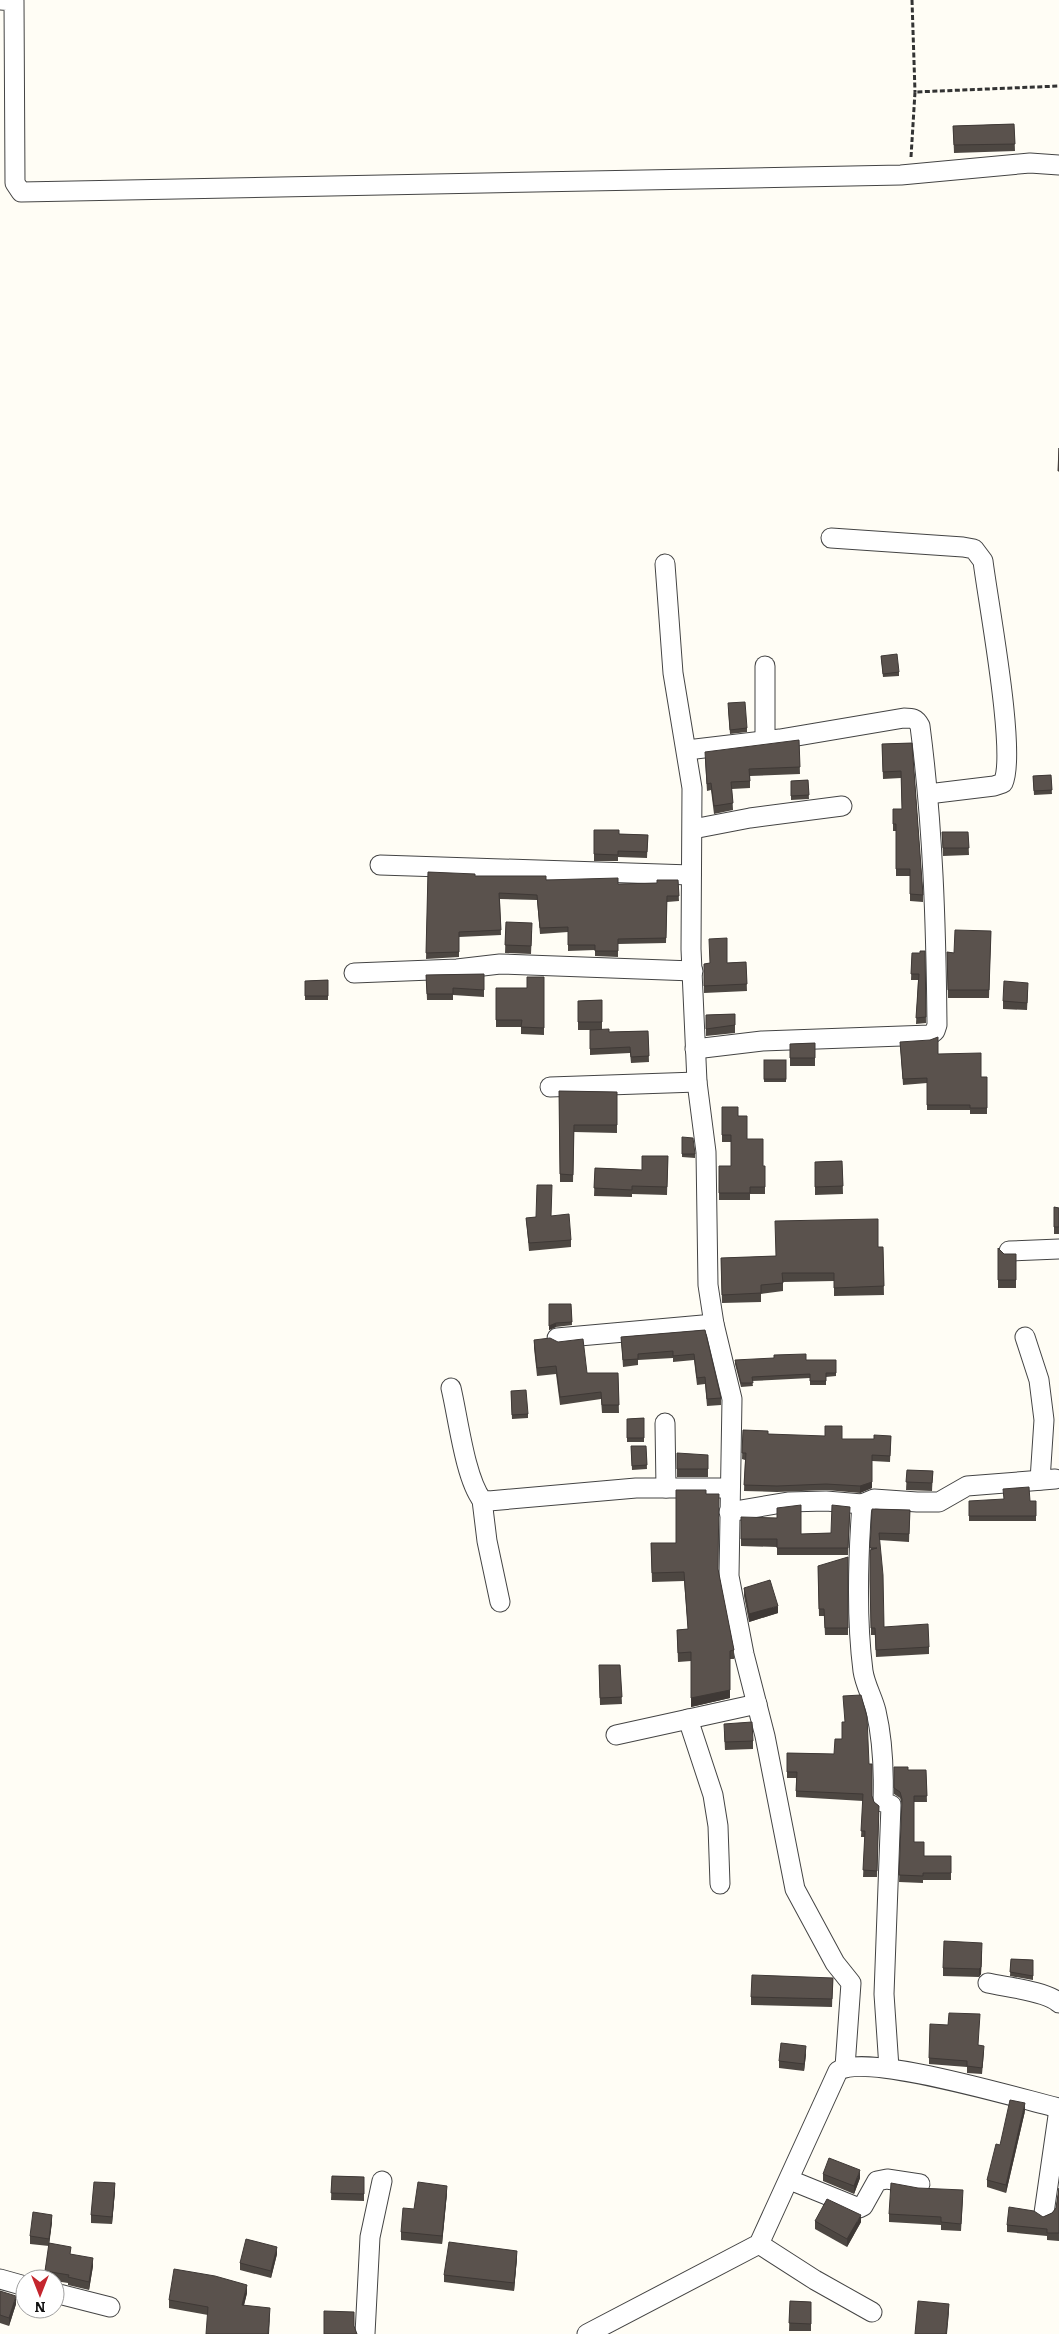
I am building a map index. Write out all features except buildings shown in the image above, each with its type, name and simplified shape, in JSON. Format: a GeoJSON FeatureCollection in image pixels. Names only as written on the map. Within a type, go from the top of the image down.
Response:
{"type":"FeatureCollection","features":[{"type":"Feature","properties":{"kind":"street"},"geometry":{"type":"LineString","coordinates":[[0,0],[14,1],[15,182],[21,192],[901,175],[1030,163],[1059,165]]}},
{"type":"Feature","properties":{"kind":"street"},"geometry":{"type":"LineString","coordinates":[[831,538],[963,547],[974,549],[982,561],[1005,718],[1007,776],[1003,784],[928,794]]}},
{"type":"Feature","properties":{"kind":"street"},"geometry":{"type":"LineString","coordinates":[[665,564],[673,673],[692,788],[691,875],[695,1049],[706,1152],[708,1285],[714,1324],[732,1399],[729,1576],[744,1654],[765,1736],[795,1890],[835,1963],[851,1983],[845,2067]]}},
{"type":"Feature","properties":{"kind":"street"},"geometry":{"type":"LineString","coordinates":[[766,666],[766,741]]}},
{"type":"Feature","properties":{"kind":"street"},"geometry":{"type":"LineString","coordinates":[[687,750],[766,741],[912,718],[918,720],[928,794],[936,928],[935,1031],[930,1035],[762,1042],[695,1049]]}},
{"type":"Feature","properties":{"kind":"street"},"geometry":{"type":"LineString","coordinates":[[693,829],[750,818],[842,806]]}},
{"type":"Feature","properties":{"kind":"street"},"geometry":{"type":"LineString","coordinates":[[380,865],[691,875]]}},
{"type":"Feature","properties":{"kind":"street"},"geometry":{"type":"LineString","coordinates":[[354,973],[457,969],[500,964],[693,971]]}},
{"type":"Feature","properties":{"kind":"street"},"geometry":{"type":"LineString","coordinates":[[550,1087],[698,1082]]}},
{"type":"Feature","properties":{"kind":"street"},"geometry":{"type":"LineString","coordinates":[[1009,1251],[1059,1249]]}},
{"type":"Feature","properties":{"kind":"street"},"geometry":{"type":"LineString","coordinates":[[557,1338],[714,1324]]}},
{"type":"Feature","properties":{"kind":"street"},"geometry":{"type":"LineString","coordinates":[[729,1512],[788,1502],[826,1501],[862,1504],[874,1499],[939,1502],[967,1486],[1047,1480],[1044,1420],[1039,1380],[1025,1337]]}},
{"type":"Feature","properties":{"kind":"street"},"geometry":{"type":"LineString","coordinates":[[451,1388],[476,1492],[482,1500],[500,1602]]}},
{"type":"Feature","properties":{"kind":"street"},"geometry":{"type":"LineString","coordinates":[[665,1423],[666,1488]]}},
{"type":"Feature","properties":{"kind":"street"},"geometry":{"type":"LineString","coordinates":[[482,1500],[489,1501],[636,1488],[729,1488]]}},
{"type":"Feature","properties":{"kind":"street"},"geometry":{"type":"LineString","coordinates":[[862,1504],[860,1616],[864,1673],[876,1711],[884,1769],[883,1802],[890,1805],[884,1994],[889,2068]]}},
{"type":"Feature","properties":{"kind":"street"},"geometry":{"type":"LineString","coordinates":[[616,1735],[757,1704]]}},
{"type":"Feature","properties":{"kind":"street"},"geometry":{"type":"LineString","coordinates":[[688,1719],[713,1795],[718,1826],[720,1884]]}},
{"type":"Feature","properties":{"kind":"street"},"geometry":{"type":"LineString","coordinates":[[988,1983],[1034,1993],[1055,1999],[1059,2003]]}},
{"type":"Feature","properties":{"kind":"street"},"geometry":{"type":"LineString","coordinates":[[587,2334],[759,2244],[790,2180],[826,2093],[838,2070],[845,2067],[889,2068],[1059,2109],[1044,2213]]}},
{"type":"Feature","properties":{"kind":"street"},"geometry":{"type":"LineString","coordinates":[[790,2180],[859,2208],[863,2206],[877,2181],[887,2179],[920,2184]]}},
{"type":"Feature","properties":{"kind":"street"},"geometry":{"type":"LineString","coordinates":[[365,2334],[370,2237],[382,2181]]}},
{"type":"Feature","properties":{"kind":"street"},"geometry":{"type":"LineString","coordinates":[[759,2244],[815,2280],[872,2312]]}},
{"type":"Feature","properties":{"kind":"street"},"geometry":{"type":"LineString","coordinates":[[0,2279],[15,2283]]}},
{"type":"Feature","properties":{"kind":"street"},"geometry":{"type":"LineString","coordinates":[[65,2296],[110,2307]]}},
{"type":"Feature","properties":{"kind":"path"},"geometry":{"type":"LineString","coordinates":[[907,173],[910,165],[915,92],[912,0]]}},
{"type":"Feature","properties":{"kind":"path"},"geometry":{"type":"LineString","coordinates":[[915,92],[1059,86]]}}]}
